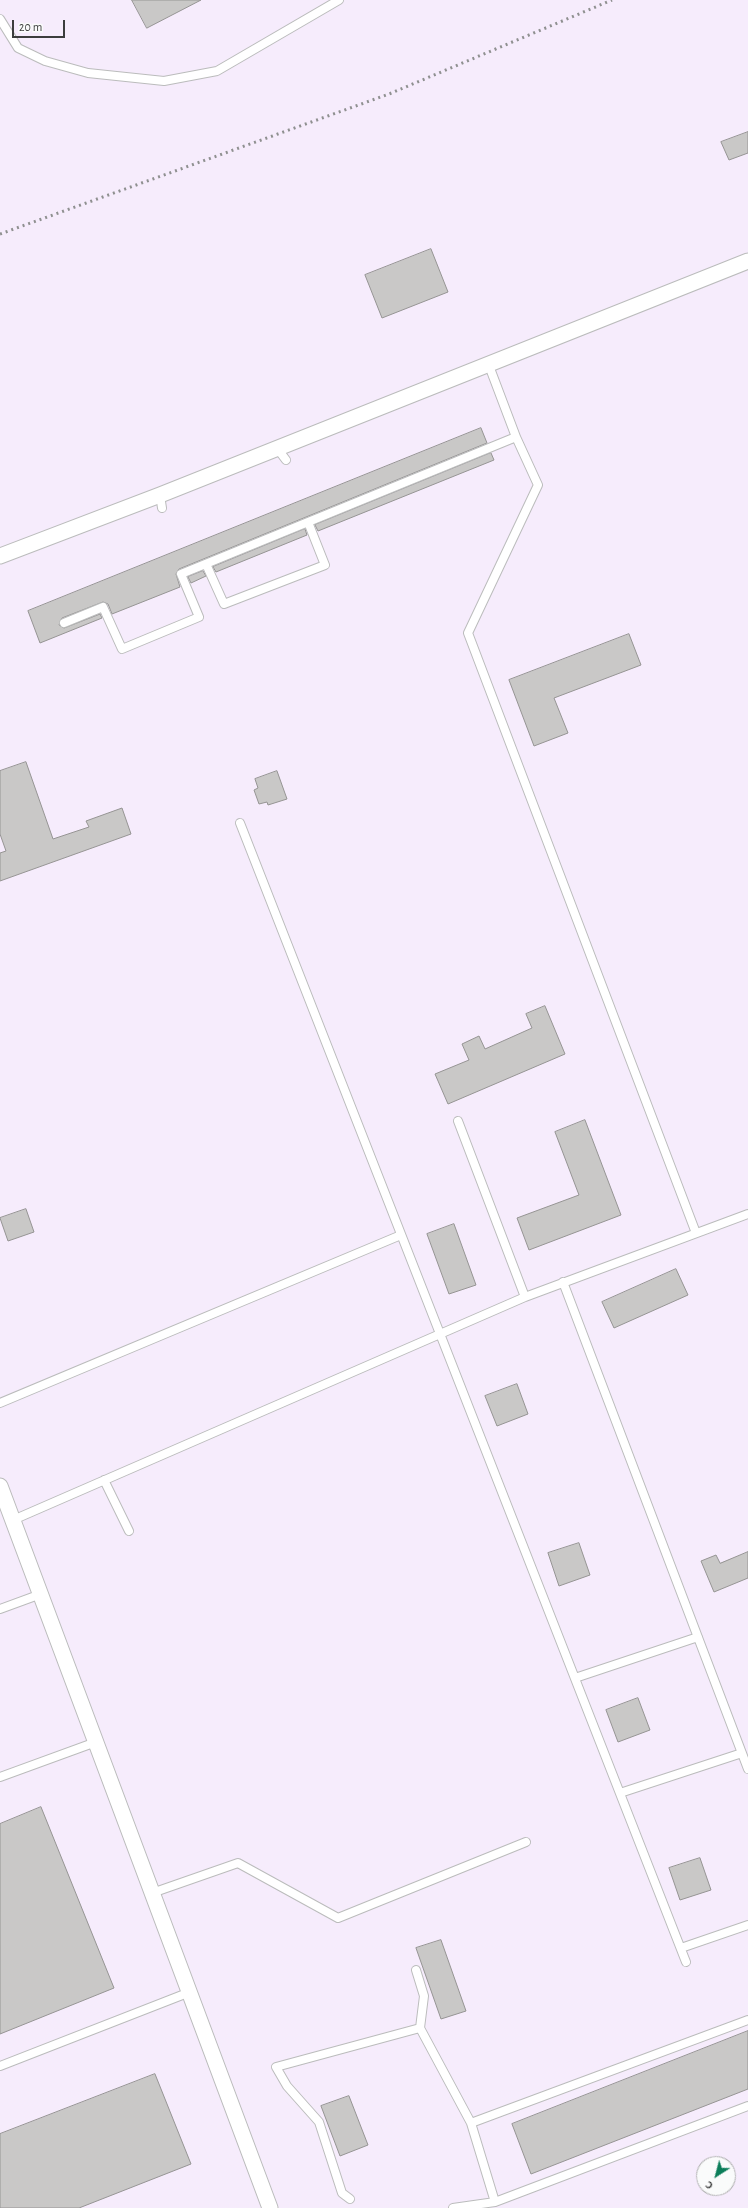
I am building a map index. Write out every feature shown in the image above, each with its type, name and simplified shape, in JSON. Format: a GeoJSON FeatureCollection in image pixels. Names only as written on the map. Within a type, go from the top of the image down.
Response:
{"type":"FeatureCollection","features":[{"type":"Feature","properties":{"kind":"street"},"geometry":{"type":"LineString","coordinates":[[0,556],[160,501],[277,448],[748,261]]}},
{"type":"Feature","properties":{"kind":"street"},"geometry":{"type":"LineString","coordinates":[[0,1486],[270,2208]]}},
{"type":"Feature","properties":{"kind":"lane"},"geometry":{"type":"LineString","coordinates":[[0,19],[18,48],[45,61],[88,73],[164,81],[217,71],[339,0]]}},
{"type":"Feature","properties":{"kind":"lane"},"geometry":{"type":"LineString","coordinates":[[488,363],[516,437],[538,485],[468,633],[696,1233]]}},
{"type":"Feature","properties":{"kind":"lane"},"geometry":{"type":"LineString","coordinates":[[64,623],[103,607],[122,649],[200,617],[181,574],[516,437]]}},
{"type":"Feature","properties":{"kind":"lane"},"geometry":{"type":"LineString","coordinates":[[277,448],[286,460]]}},
{"type":"Feature","properties":{"kind":"lane"},"geometry":{"type":"LineString","coordinates":[[206,564],[224,604],[325,565],[308,522]]}},
{"type":"Feature","properties":{"kind":"lane"},"geometry":{"type":"LineString","coordinates":[[240,823],[686,1962]]}},
{"type":"Feature","properties":{"kind":"lane"},"geometry":{"type":"LineString","coordinates":[[458,1121],[525,1297]]}},
{"type":"Feature","properties":{"kind":"lane"},"geometry":{"type":"LineString","coordinates":[[13,1520],[525,1297],[748,1214]]}},
{"type":"Feature","properties":{"kind":"lane"},"geometry":{"type":"LineString","coordinates":[[0,1403],[401,1235]]}},
{"type":"Feature","properties":{"kind":"lane"},"geometry":{"type":"LineString","coordinates":[[563,1282],[748,1769]]}},
{"type":"Feature","properties":{"kind":"lane"},"geometry":{"type":"LineString","coordinates":[[104,1480],[129,1531]]}},
{"type":"Feature","properties":{"kind":"lane"},"geometry":{"type":"LineString","coordinates":[[0,1609],[41,1594]]}},
{"type":"Feature","properties":{"kind":"lane"},"geometry":{"type":"LineString","coordinates":[[575,1678],[698,1637]]}},
{"type":"Feature","properties":{"kind":"lane"},"geometry":{"type":"LineString","coordinates":[[0,1777],[96,1742]]}},
{"type":"Feature","properties":{"kind":"lane"},"geometry":{"type":"LineString","coordinates":[[620,1793],[742,1753]]}},
{"type":"Feature","properties":{"kind":"lane"},"geometry":{"type":"LineString","coordinates":[[152,1893],[238,1863],[338,1918],[526,1842]]}},
{"type":"Feature","properties":{"kind":"lane"},"geometry":{"type":"LineString","coordinates":[[681,1948],[748,1925]]}},
{"type":"Feature","properties":{"kind":"lane"},"geometry":{"type":"LineString","coordinates":[[416,1970],[424,1996],[420,2028],[471,2123],[495,2202]]}},
{"type":"Feature","properties":{"kind":"lane"},"geometry":{"type":"LineString","coordinates":[[0,2066],[190,1992]]}},
{"type":"Feature","properties":{"kind":"lane"},"geometry":{"type":"LineString","coordinates":[[471,2123],[748,2020]]}},
{"type":"Feature","properties":{"kind":"lane"},"geometry":{"type":"LineString","coordinates":[[350,2199],[342,2193],[319,2122],[287,2086],[276,2066],[420,2028]]}},
{"type":"Feature","properties":{"kind":"lane"},"geometry":{"type":"LineString","coordinates":[[453,2208],[479,2206],[495,2202],[748,2106]]}},
{"type":"Feature","properties":{"kind":"shaded area"},"geometry":{"type":"Polygon","coordinates":[[[0,0],[748,0],[748,2208],[0,2208],[0,0]]]}},
{"type":"Feature","properties":{"kind":"building"},"geometry":{"type":"Polygon","coordinates":[[[132,0],[201,0],[147,28],[132,0]]]}},
{"type":"Feature","properties":{"kind":"building"},"geometry":{"type":"Polygon","coordinates":[[[748,132],[748,153],[729,160],[721,142],[748,132]]]}},
{"type":"Feature","properties":{"kind":"building"},"geometry":{"type":"Polygon","coordinates":[[[431,249],[448,292],[382,318],[365,275],[431,249]]]}},
{"type":"Feature","properties":{"kind":"building"},"geometry":{"type":"Polygon","coordinates":[[[481,428],[487,443],[179,569],[176,574],[180,587],[112,614],[108,604],[103,602],[62,618],[59,625],[64,628],[100,614],[102,618],[40,643],[28,611],[481,428]]]}},
{"type":"Feature","properties":{"kind":"building"},"geometry":{"type":"Polygon","coordinates":[[[491,453],[494,460],[318,531],[315,525],[491,453]]]}},
{"type":"Feature","properties":{"kind":"building"},"geometry":{"type":"Polygon","coordinates":[[[305,529],[307,535],[216,572],[213,567],[305,529]]]}},
{"type":"Feature","properties":{"kind":"building"},"geometry":{"type":"Polygon","coordinates":[[[203,571],[206,576],[191,583],[188,577],[203,571]]]}},
{"type":"Feature","properties":{"kind":"building"},"geometry":{"type":"Polygon","coordinates":[[[629,634],[641,665],[554,698],[568,733],[534,746],[509,680],[629,634]]]}},
{"type":"Feature","properties":{"kind":"building"},"geometry":{"type":"Polygon","coordinates":[[[26,762],[53,839],[89,827],[86,821],[122,808],[131,834],[0,881],[0,853],[6,851],[0,834],[0,771],[26,762]]]}},
{"type":"Feature","properties":{"kind":"building"},"geometry":{"type":"Polygon","coordinates":[[[277,771],[287,799],[268,805],[267,802],[259,804],[254,790],[258,788],[255,779],[277,771]]]}},
{"type":"Feature","properties":{"kind":"building"},"geometry":{"type":"Polygon","coordinates":[[[545,1006],[565,1054],[448,1104],[435,1074],[469,1060],[462,1044],[479,1036],[485,1049],[532,1028],[526,1014],[545,1006]]]}},
{"type":"Feature","properties":{"kind":"building"},"geometry":{"type":"Polygon","coordinates":[[[585,1120],[621,1215],[529,1250],[517,1218],[579,1195],[555,1132],[585,1120]]]}},
{"type":"Feature","properties":{"kind":"building"},"geometry":{"type":"Polygon","coordinates":[[[26,1209],[34,1232],[8,1241],[0,1218],[26,1209]]]}},
{"type":"Feature","properties":{"kind":"building"},"geometry":{"type":"Polygon","coordinates":[[[454,1224],[476,1285],[449,1294],[427,1234],[454,1224]]]}},
{"type":"Feature","properties":{"kind":"building"},"geometry":{"type":"Polygon","coordinates":[[[676,1269],[688,1295],[614,1328],[602,1302],[676,1269]]]}},
{"type":"Feature","properties":{"kind":"building"},"geometry":{"type":"Polygon","coordinates":[[[517,1384],[528,1414],[497,1426],[485,1396],[517,1384]]]}},
{"type":"Feature","properties":{"kind":"building"},"geometry":{"type":"Polygon","coordinates":[[[579,1543],[590,1575],[559,1586],[548,1553],[579,1543]]]}},
{"type":"Feature","properties":{"kind":"building"},"geometry":{"type":"Polygon","coordinates":[[[748,1552],[748,1578],[714,1592],[701,1561],[716,1555],[720,1563],[748,1552]]]}},
{"type":"Feature","properties":{"kind":"building"},"geometry":{"type":"Polygon","coordinates":[[[638,1698],[650,1730],[618,1742],[606,1710],[638,1698]]]}},
{"type":"Feature","properties":{"kind":"building"},"geometry":{"type":"Polygon","coordinates":[[[41,1807],[114,1988],[0,2034],[0,1824],[41,1807]]]}},
{"type":"Feature","properties":{"kind":"building"},"geometry":{"type":"Polygon","coordinates":[[[700,1858],[711,1890],[680,1900],[669,1868],[700,1858]]]}},
{"type":"Feature","properties":{"kind":"building"},"geometry":{"type":"Polygon","coordinates":[[[441,1940],[466,2011],[441,2019],[416,1948],[441,1940]]]}},
{"type":"Feature","properties":{"kind":"building"},"geometry":{"type":"Polygon","coordinates":[[[748,2031],[748,2089],[531,2174],[512,2124],[748,2031]]]}},
{"type":"Feature","properties":{"kind":"building"},"geometry":{"type":"Polygon","coordinates":[[[155,2074],[191,2164],[79,2208],[0,2208],[0,2134],[155,2074]]]}},
{"type":"Feature","properties":{"kind":"building"},"geometry":{"type":"Polygon","coordinates":[[[349,2096],[368,2145],[340,2156],[321,2106],[349,2096]]]}},
{"type":"Feature","properties":{"kind":"railway"},"geometry":{"type":"LineString","coordinates":[[0,234],[389,94],[612,0]]}}]}
